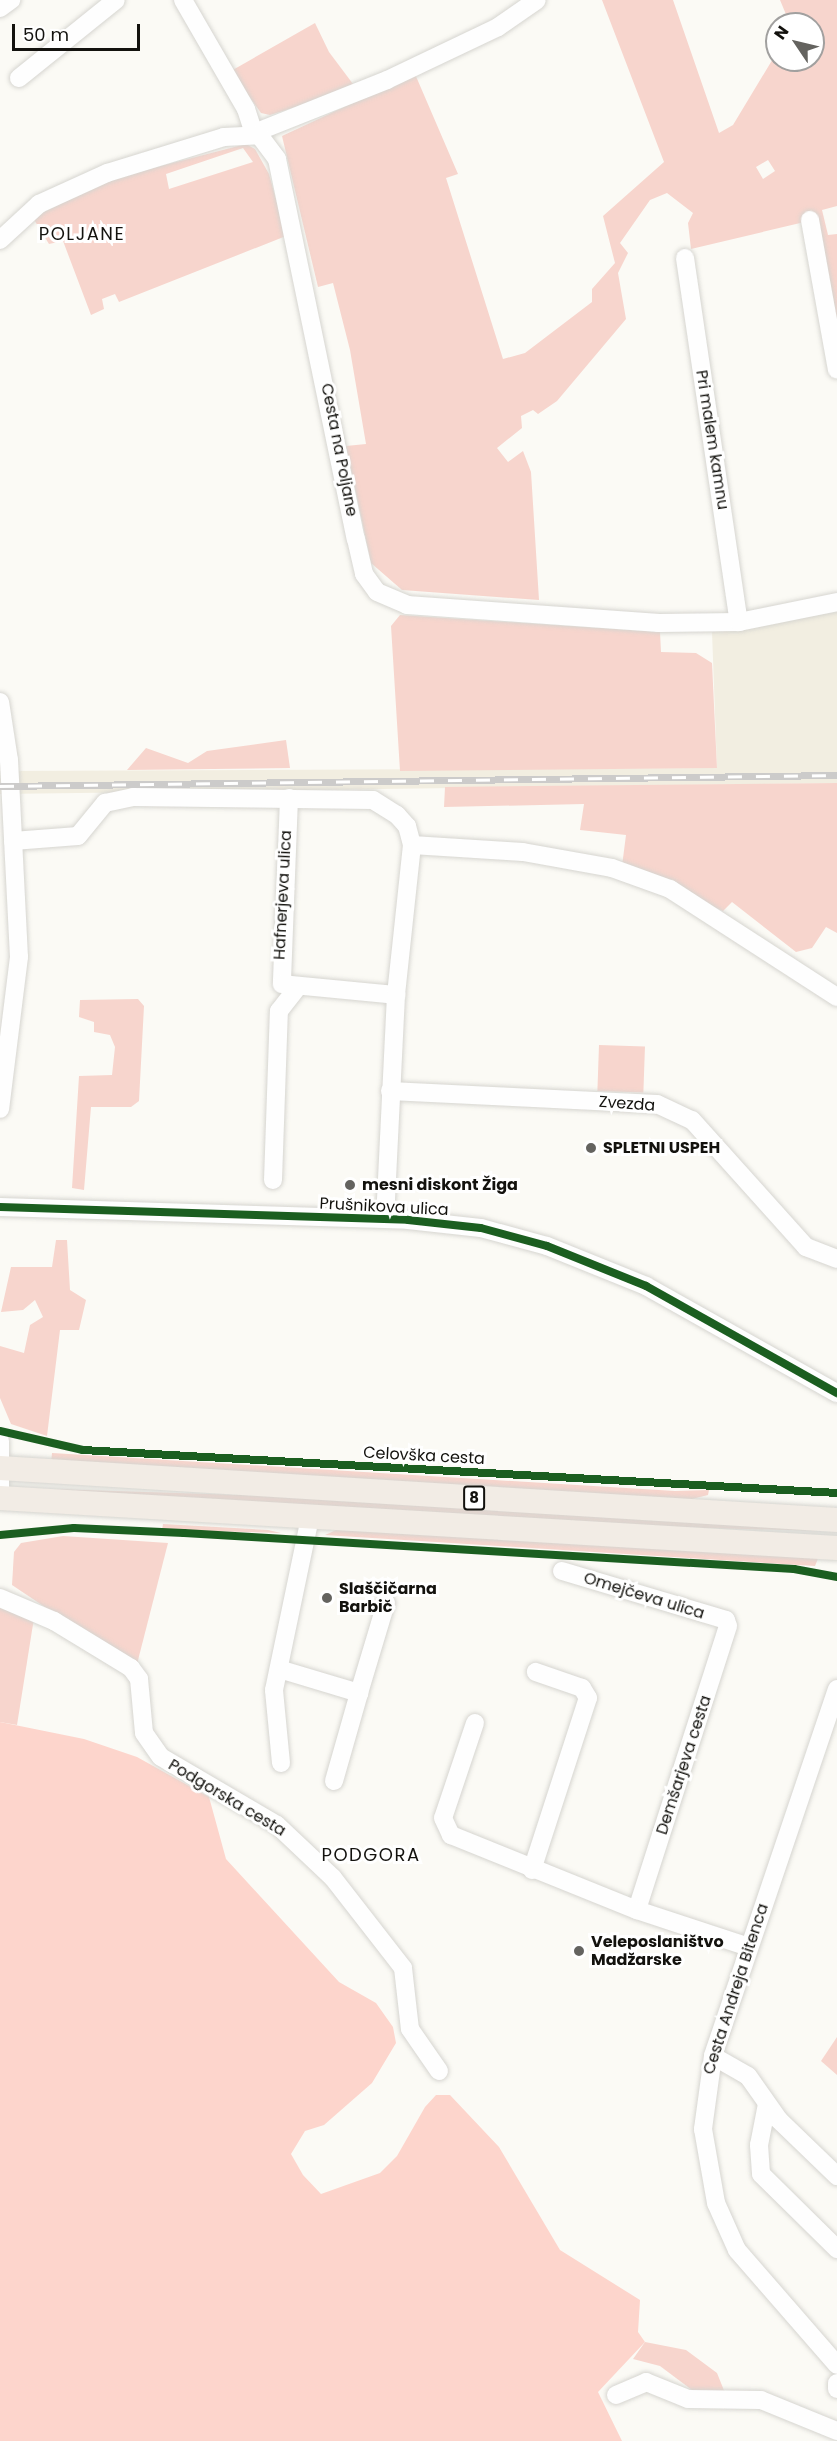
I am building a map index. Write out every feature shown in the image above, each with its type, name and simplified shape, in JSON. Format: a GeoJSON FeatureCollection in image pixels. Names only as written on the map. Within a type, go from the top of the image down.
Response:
{"type":"FeatureCollection","features":[{"type":"Feature","properties":{"kind":"main road","name":"8"},"geometry":{"type":"LineString","coordinates":[[1,1476],[837,1520]]}},
{"type":"Feature","properties":{"kind":"main road","name":"8"},"geometry":{"type":"LineString","coordinates":[[0,1498],[837,1548]]}},
{"type":"Feature","properties":{"kind":"street"},"geometry":{"type":"LineString","coordinates":[[0,8],[11,0]]}},
{"type":"Feature","properties":{"kind":"street"},"geometry":{"type":"LineString","coordinates":[[19,78],[116,0]]}},
{"type":"Feature","properties":{"kind":"street"},"geometry":{"type":"LineString","coordinates":[[183,0],[246,109],[254,133]]}},
{"type":"Feature","properties":{"kind":"street"},"geometry":{"type":"LineString","coordinates":[[0,240],[55,195],[224,136],[254,133],[418,66],[498,27],[537,0]]}},
{"type":"Feature","properties":{"kind":"street","name":"Cesta na Poljane"},"geometry":{"type":"LineString","coordinates":[[254,133],[265,139],[277,159],[364,574],[376,592],[407,605],[659,623],[739,622],[837,602]]}},
{"type":"Feature","properties":{"kind":"street"},"geometry":{"type":"LineString","coordinates":[[810,220],[837,370]]}},
{"type":"Feature","properties":{"kind":"street","name":"Pri malem kamnu"},"geometry":{"type":"LineString","coordinates":[[685,258],[739,622]]}},
{"type":"Feature","properties":{"kind":"street"},"geometry":{"type":"LineString","coordinates":[[0,702],[13,841],[19,957],[0,1108]]}},
{"type":"Feature","properties":{"kind":"street"},"geometry":{"type":"LineString","coordinates":[[13,841],[78,836],[105,803],[133,797],[373,800],[407,826],[412,845],[396,995],[386,1219]]}},
{"type":"Feature","properties":{"kind":"street","name":"Hafnerjeva ulica"},"geometry":{"type":"LineString","coordinates":[[288,798],[279,977],[282,984],[296,989]]}},
{"type":"Feature","properties":{"kind":"street"},"geometry":{"type":"LineString","coordinates":[[412,845],[523,852],[612,867],[700,907],[837,997]]}},
{"type":"Feature","properties":{"kind":"street"},"geometry":{"type":"LineString","coordinates":[[273,1180],[279,1011],[296,989],[396,995]]}},
{"type":"Feature","properties":{"kind":"street","name":"Zvezda"},"geometry":{"type":"LineString","coordinates":[[390,1091],[657,1104],[692,1120],[806,1247],[837,1259]]}},
{"type":"Feature","properties":{"kind":"street","name":"Prušnikova ulica"},"geometry":{"type":"LineString","coordinates":[[0,1207],[386,1219],[480,1228],[612,1270],[837,1393]]}},
{"type":"Feature","properties":{"kind":"street"},"geometry":{"type":"LineString","coordinates":[[0,1441],[1,1476]]}},
{"type":"Feature","properties":{"kind":"street"},"geometry":{"type":"LineString","coordinates":[[281,1763],[274,1690],[310,1517]]}},
{"type":"Feature","properties":{"kind":"street","name":"Omejčeva ulica"},"geometry":{"type":"LineString","coordinates":[[562,1571],[726,1620]]}},
{"type":"Feature","properties":{"kind":"street","name":"Podgorska cesta"},"geometry":{"type":"LineString","coordinates":[[0,1598],[54,1621],[131,1668],[139,1679],[144,1733],[161,1757],[277,1825],[365,1916],[403,1968],[410,2029],[439,2071]]}},
{"type":"Feature","properties":{"kind":"street"},"geometry":{"type":"LineString","coordinates":[[334,1780],[386,1603]]}},
{"type":"Feature","properties":{"kind":"street","name":"Demšarjeva cesta"},"geometry":{"type":"LineString","coordinates":[[637,1910],[726,1620]]}},
{"type":"Feature","properties":{"kind":"street"},"geometry":{"type":"LineString","coordinates":[[279,1669],[359,1693]]}},
{"type":"Feature","properties":{"kind":"street"},"geometry":{"type":"LineString","coordinates":[[532,1870],[588,1698],[582,1688],[536,1672]]}},
{"type":"Feature","properties":{"kind":"street","name":"Cesta Andreja Bitenca"},"geometry":{"type":"LineString","coordinates":[[837,1689],[713,2056],[704,2145],[722,2219],[757,2279],[837,2365]]}},
{"type":"Feature","properties":{"kind":"street"},"geometry":{"type":"LineString","coordinates":[[475,1723],[443,1818],[451,1835],[532,1870],[637,1910],[749,1947]]}},
{"type":"Feature","properties":{"kind":"street"},"geometry":{"type":"LineString","coordinates":[[713,2056],[748,2076],[767,2104],[837,2176]]}},
{"type":"Feature","properties":{"kind":"street"},"geometry":{"type":"LineString","coordinates":[[767,2104],[759,2145],[761,2174],[837,2249]]}},
{"type":"Feature","properties":{"kind":"street"},"geometry":{"type":"LineString","coordinates":[[616,2395],[646,2382],[688,2399],[761,2400],[837,2432]]}},
{"type":"Feature","properties":{"kind":"street"},"geometry":{"type":"LineString","coordinates":[[837,2383],[837,2390]]}},
{"type":"Feature","properties":{"kind":"shaded area"},"geometry":{"type":"Polygon","coordinates":[[[602,0],[673,0],[719,133],[733,125],[765,72],[825,72],[825,12],[785,12],[780,0],[837,0],[837,206],[822,210],[828,235],[837,234],[837,351],[813,220],[691,249],[688,223],[693,213],[667,193],[650,200],[620,243],[628,253],[618,273],[626,319],[557,401],[538,414],[533,410],[521,416],[522,428],[497,448],[508,462],[523,451],[531,472],[539,600],[402,590],[371,563],[346,446],[366,444],[350,350],[333,283],[318,287],[282,136],[415,74],[458,174],[446,178],[503,359],[525,353],[592,302],[592,289],[615,263],[603,216],[664,162],[602,0]],[[768,160],[756,167],[763,179],[775,171],[768,160]]]}},
{"type":"Feature","properties":{"kind":"shaded area"},"geometry":{"type":"Polygon","coordinates":[[[315,23],[329,52],[356,88],[270,115],[261,113],[231,71],[315,23]]]}},
{"type":"Feature","properties":{"kind":"shaded area"},"geometry":{"type":"Polygon","coordinates":[[[246,144],[255,149],[269,174],[286,236],[119,302],[115,294],[102,299],[104,309],[91,315],[63,241],[49,244],[33,218],[103,181],[246,144]],[[243,148],[166,174],[169,189],[253,162],[243,148]]]}},
{"type":"Feature","properties":{"kind":"shaded area"},"geometry":{"type":"Polygon","coordinates":[[[837,612],[837,783],[0,794],[0,771],[717,768],[712,632],[837,612]]]}},
{"type":"Feature","properties":{"kind":"shaded area"},"geometry":{"type":"Polygon","coordinates":[[[400,615],[660,632],[661,652],[696,653],[712,663],[717,768],[400,771],[391,626],[400,615]]]}},
{"type":"Feature","properties":{"kind":"shaded area"},"geometry":{"type":"Polygon","coordinates":[[[286,740],[290,768],[127,770],[146,748],[188,763],[207,751],[286,740]]]}},
{"type":"Feature","properties":{"kind":"shaded area"},"geometry":{"type":"Polygon","coordinates":[[[837,783],[837,933],[826,927],[812,948],[796,952],[732,902],[723,911],[622,866],[626,835],[580,830],[584,804],[444,807],[445,787],[837,783]]]}},
{"type":"Feature","properties":{"kind":"shaded area"},"geometry":{"type":"Polygon","coordinates":[[[138,999],[144,1006],[139,1101],[131,1107],[91,1107],[84,1190],[72,1188],[79,1076],[112,1075],[115,1047],[110,1035],[94,1032],[94,1022],[79,1017],[80,1000],[138,999]]]}},
{"type":"Feature","properties":{"kind":"shaded area"},"geometry":{"type":"Polygon","coordinates":[[[599,1045],[645,1047],[643,1093],[597,1091],[599,1045]]]}},
{"type":"Feature","properties":{"kind":"shaded area"},"geometry":{"type":"Polygon","coordinates":[[[56,1240],[67,1240],[70,1290],[86,1300],[79,1330],[60,1330],[47,1436],[11,1424],[0,1398],[0,1346],[24,1353],[30,1325],[43,1317],[35,1300],[23,1310],[1,1312],[11,1267],[52,1267],[56,1240]]]}},
{"type":"Feature","properties":{"kind":"shaded area"},"geometry":{"type":"Polygon","coordinates":[[[52,1453],[675,1491],[709,1490],[708,1495],[688,1500],[51,1464],[52,1453]]]}},
{"type":"Feature","properties":{"kind":"shaded area"},"geometry":{"type":"Polygon","coordinates":[[[49,1489],[304,1497],[829,1531],[628,1526],[49,1489]]]}},
{"type":"Feature","properties":{"kind":"shaded area"},"geometry":{"type":"Polygon","coordinates":[[[163,1524],[268,1530],[281,1533],[162,1530],[163,1524]]]}},
{"type":"Feature","properties":{"kind":"shaded area"},"geometry":{"type":"Polygon","coordinates":[[[343,1527],[819,1556],[815,1566],[325,1535],[343,1527]]]}},
{"type":"Feature","properties":{"kind":"shaded area"},"geometry":{"type":"Polygon","coordinates":[[[63,1536],[168,1543],[136,1668],[12,1585],[14,1552],[21,1543],[63,1536]]]}},
{"type":"Feature","properties":{"kind":"shaded area"},"geometry":{"type":"Polygon","coordinates":[[[0,1608],[34,1618],[17,1725],[0,1722],[0,1608]]]}},
{"type":"Feature","properties":{"kind":"shaded area"},"geometry":{"type":"Polygon","coordinates":[[[0,1722],[84,1739],[137,1757],[209,1797],[226,1859],[339,1982],[376,2003],[393,2027],[396,2043],[372,2083],[324,2125],[305,2131],[291,2154],[303,2175],[321,2194],[380,2173],[397,2156],[425,2107],[436,2095],[450,2095],[499,2147],[560,2250],[640,2300],[638,2332],[645,2342],[598,2392],[622,2441],[0,2441],[0,1722]]]}},
{"type":"Feature","properties":{"kind":"shaded area"},"geometry":{"type":"Polygon","coordinates":[[[837,2037],[837,2075],[821,2061],[837,2037]]]}},
{"type":"Feature","properties":{"kind":"shaded area"},"geometry":{"type":"Polygon","coordinates":[[[645,2342],[686,2350],[717,2373],[725,2393],[700,2396],[660,2366],[633,2359],[645,2342]]]}},
{"type":"Feature","properties":{"kind":"railway"},"geometry":{"type":"LineString","coordinates":[[0,786],[837,775]]}},
{"type":"Feature","properties":{"kind":"cycle path"},"geometry":{"type":"LineString","coordinates":[[0,1207],[408,1220],[481,1228],[547,1246],[646,1286],[837,1393]]}},
{"type":"Feature","properties":{"kind":"cycle path","name":"Celovška cesta"},"geometry":{"type":"LineString","coordinates":[[0,1431],[83,1450],[837,1493]]}},
{"type":"Feature","properties":{"kind":"cycle path"},"geometry":{"type":"LineString","coordinates":[[0,1535],[74,1528],[184,1533],[794,1569],[837,1577]]}},
{"type":"Feature","properties":{"kind":"place","name":"SPLETNI USPEH"},"geometry":{"type":"Point","coordinates":[591,1148]}},
{"type":"Feature","properties":{"kind":"place","name":"mesni diskont Žiga"},"geometry":{"type":"Point","coordinates":[350,1185]}},
{"type":"Feature","properties":{"kind":"place","name":"Slaščičarna Barbič"},"geometry":{"type":"Point","coordinates":[327,1598]}},
{"type":"Feature","properties":{"kind":"place","name":"Veleposlaništvo Madžarske"},"geometry":{"type":"Point","coordinates":[579,1951]}},
{"type":"Feature","properties":{"kind":"district","name":"POLJANE"},"geometry":{"type":"Point","coordinates":[82,234]}},
{"type":"Feature","properties":{"kind":"district","name":"PODGORA"},"geometry":{"type":"Point","coordinates":[371,1855]}}]}
